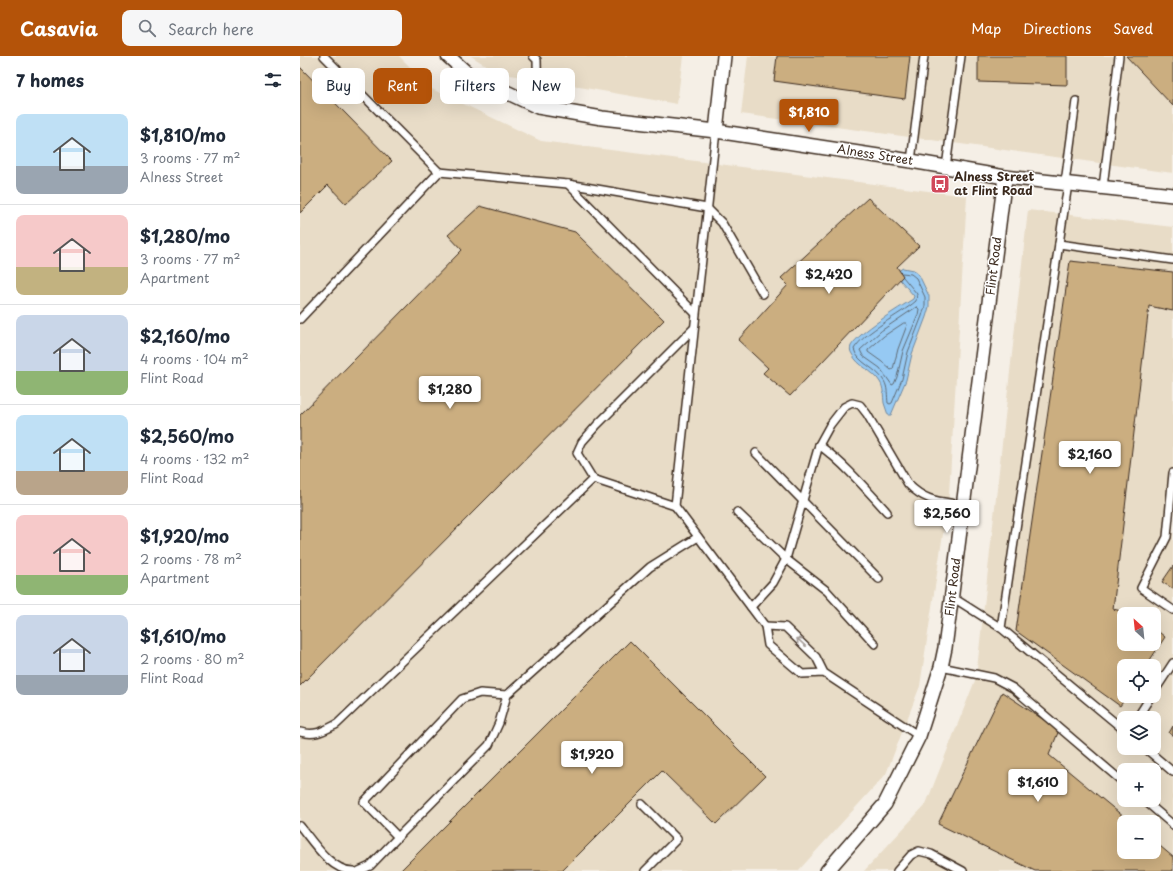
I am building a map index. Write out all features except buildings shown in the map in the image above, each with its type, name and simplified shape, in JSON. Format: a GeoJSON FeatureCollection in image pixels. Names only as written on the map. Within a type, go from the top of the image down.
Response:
{"type":"FeatureCollection","features":[{"type":"Feature","properties":{"kind":"street","name":"Alness Street"},"geometry":{"type":"LineString","coordinates":[[448,56],[468,74],[538,107],[602,118],[716,131],[1005,177],[1173,195]]}},
{"type":"Feature","properties":{"kind":"street"},"geometry":{"type":"LineString","coordinates":[[716,131],[724,56]]}},
{"type":"Feature","properties":{"kind":"street","name":"Flint Road"},"geometry":{"type":"LineString","coordinates":[[826,871],[885,804],[919,736],[941,667],[952,597],[1005,177]]}},
{"type":"Feature","properties":{"kind":"lane"},"geometry":{"type":"LineString","coordinates":[[324,56],[439,172],[568,184],[707,208],[722,223],[763,294]]}},
{"type":"Feature","properties":{"kind":"lane"},"geometry":{"type":"LineString","coordinates":[[533,56],[537,60],[538,107]]}},
{"type":"Feature","properties":{"kind":"lane"},"geometry":{"type":"LineString","coordinates":[[911,161],[924,56]]}},
{"type":"Feature","properties":{"kind":"lane"},"geometry":{"type":"LineString","coordinates":[[946,167],[961,56]]}},
{"type":"Feature","properties":{"kind":"lane"},"geometry":{"type":"LineString","coordinates":[[1102,187],[1120,56]]}},
{"type":"Feature","properties":{"kind":"lane"},"geometry":{"type":"LineString","coordinates":[[1000,628],[1059,244],[1076,101]]}},
{"type":"Feature","properties":{"kind":"lane"},"geometry":{"type":"LineString","coordinates":[[674,506],[716,131]]}},
{"type":"Feature","properties":{"kind":"lane"},"geometry":{"type":"LineString","coordinates":[[300,319],[439,172]]}},
{"type":"Feature","properties":{"kind":"lane"},"geometry":{"type":"LineString","coordinates":[[568,184],[695,313]]}},
{"type":"Feature","properties":{"kind":"lane"},"geometry":{"type":"LineString","coordinates":[[1059,244],[1173,260]]}},
{"type":"Feature","properties":{"kind":"lane"},"geometry":{"type":"LineString","coordinates":[[693,329],[582,442],[577,453],[593,479],[674,506],[765,626],[768,645],[802,674],[824,673]]}},
{"type":"Feature","properties":{"kind":"lane"},"geometry":{"type":"LineString","coordinates":[[751,607],[773,583],[786,559],[819,446],[830,425],[844,407],[852,403],[860,405],[867,414],[908,484],[917,493],[930,499],[963,505]]}},
{"type":"Feature","properties":{"kind":"lane"},"geometry":{"type":"LineString","coordinates":[[819,446],[831,454],[844,466],[887,512]]}},
{"type":"Feature","properties":{"kind":"lane"},"geometry":{"type":"LineString","coordinates":[[756,453],[802,502],[879,579]]}},
{"type":"Feature","properties":{"kind":"lane"},"geometry":{"type":"LineString","coordinates":[[1173,473],[1168,537],[1141,588],[1173,610]]}},
{"type":"Feature","properties":{"kind":"lane"},"geometry":{"type":"LineString","coordinates":[[300,732],[310,735],[323,732],[337,724],[593,479]]}},
{"type":"Feature","properties":{"kind":"lane"},"geometry":{"type":"LineString","coordinates":[[737,512],[786,559],[827,591],[875,644]]}},
{"type":"Feature","properties":{"kind":"lane"},"geometry":{"type":"LineString","coordinates":[[359,871],[370,866],[489,745],[499,723],[508,695],[650,567],[698,537]]}},
{"type":"Feature","properties":{"kind":"lane"},"geometry":{"type":"LineString","coordinates":[[952,597],[1000,628],[1117,724]]}},
{"type":"Feature","properties":{"kind":"lane"},"geometry":{"type":"LineString","coordinates":[[765,626],[784,628],[816,657],[824,673],[919,736]]}},
{"type":"Feature","properties":{"kind":"lane"},"geometry":{"type":"LineString","coordinates":[[1161,681],[1173,663]]}},
{"type":"Feature","properties":{"kind":"lane"},"geometry":{"type":"LineString","coordinates":[[941,667],[994,678],[1013,688],[1117,777]]}},
{"type":"Feature","properties":{"kind":"lane"},"geometry":{"type":"LineString","coordinates":[[398,837],[364,802],[462,699],[480,693],[508,695]]}},
{"type":"Feature","properties":{"kind":"lane"},"geometry":{"type":"LineString","coordinates":[[1153,755],[1173,772]]}},
{"type":"Feature","properties":{"kind":"lane"},"geometry":{"type":"LineString","coordinates":[[642,804],[676,839],[645,871]]}},
{"type":"Feature","properties":{"kind":"lane"},"geometry":{"type":"LineString","coordinates":[[1152,807],[1173,825]]}},
{"type":"Feature","properties":{"kind":"lane"},"geometry":{"type":"LineString","coordinates":[[300,826],[331,862],[340,868],[353,871]]}},
{"type":"Feature","properties":{"kind":"lane"},"geometry":{"type":"LineString","coordinates":[[897,871],[911,855],[919,851],[930,854],[963,871]]}},
{"type":"Feature","properties":{"kind":"shaded area"},"geometry":{"type":"Polygon","coordinates":[[[300,56],[399,56],[411,68],[373,68],[373,104],[432,104],[432,89],[440,93],[440,104],[463,104],[541,141],[967,196],[949,494],[920,686],[886,774],[798,871],[300,871],[300,56]]]}},
{"type":"Feature","properties":{"kind":"shaded area"},"geometry":{"type":"Polygon","coordinates":[[[471,56],[683,56],[677,104],[575,86],[575,68],[517,68],[517,76],[509,75],[509,68],[490,68],[471,56]]]}},
{"type":"Feature","properties":{"kind":"shaded area"},"geometry":{"type":"Polygon","coordinates":[[[748,56],[1173,56],[1173,173],[741,114],[748,56]]]}},
{"type":"Feature","properties":{"kind":"shaded area"},"geometry":{"type":"Polygon","coordinates":[[[1028,210],[1173,227],[1173,871],[864,871],[926,804],[976,678],[1028,210]]]}},
{"type":"Feature","properties":{"kind":"water"},"geometry":{"type":"Polygon","coordinates":[[[903,268],[913,270],[919,275],[929,296],[929,307],[912,354],[906,380],[891,415],[888,415],[884,403],[883,389],[880,382],[874,374],[858,362],[851,353],[850,349],[855,340],[862,334],[913,299],[914,296],[895,274],[903,268]]]}},
{"type":"Feature","properties":{"kind":"place","name":"Alness Street at Flint Road"},"geometry":{"type":"Point","coordinates":[940,184]}}]}
